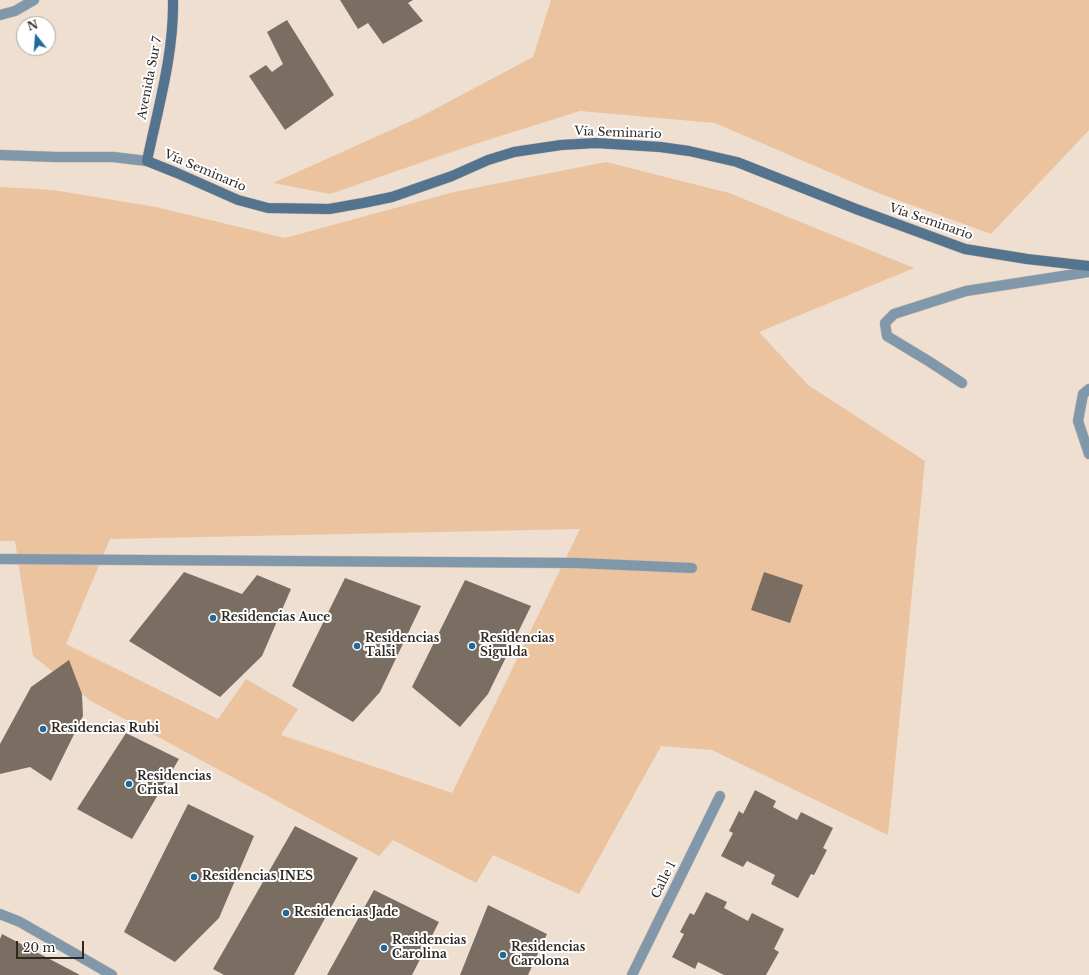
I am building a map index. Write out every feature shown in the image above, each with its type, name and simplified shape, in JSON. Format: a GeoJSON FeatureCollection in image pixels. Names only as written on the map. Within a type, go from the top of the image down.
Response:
{"type":"FeatureCollection","features":[{"type":"Feature","properties":{"kind":"main road","name":"Avenida Sur 7"},"geometry":{"type":"LineString","coordinates":[[146,161],[169,60],[174,21],[173,0]]}},
{"type":"Feature","properties":{"kind":"main road","name":"Vía Seminario"},"geometry":{"type":"LineString","coordinates":[[146,161],[238,200],[268,208],[329,209],[392,197],[452,176],[488,160],[514,152],[546,147],[596,143],[660,147],[689,151],[737,162],[856,209],[965,249],[1027,260],[1089,266]]}},
{"type":"Feature","properties":{"kind":"street"},"geometry":{"type":"LineString","coordinates":[[0,15],[15,11],[34,0]]}},
{"type":"Feature","properties":{"kind":"street"},"geometry":{"type":"LineString","coordinates":[[0,155],[113,157],[146,161]]}},
{"type":"Feature","properties":{"kind":"street"},"geometry":{"type":"LineString","coordinates":[[962,383],[887,336],[886,323],[894,314],[966,291],[1089,272]]}},
{"type":"Feature","properties":{"kind":"street"},"geometry":{"type":"LineString","coordinates":[[1089,389],[1083,394],[1078,421],[1089,454]]}},
{"type":"Feature","properties":{"kind":"street"},"geometry":{"type":"LineString","coordinates":[[0,559],[577,563],[692,568]]}},
{"type":"Feature","properties":{"kind":"street","name":"Calle 1"},"geometry":{"type":"LineString","coordinates":[[632,975],[720,796]]}},
{"type":"Feature","properties":{"kind":"street"},"geometry":{"type":"LineString","coordinates":[[0,914],[20,922],[112,975]]}},
{"type":"Feature","properties":{"kind":"shaded area"},"geometry":{"type":"Polygon","coordinates":[[[551,0],[1089,0],[1089,130],[991,234],[873,191],[715,123],[580,111],[475,144],[330,194],[273,183],[420,117],[533,57],[551,0]]]}},
{"type":"Feature","properties":{"kind":"shaded area"},"geometry":{"type":"Polygon","coordinates":[[[606,162],[729,193],[914,268],[759,332],[808,385],[925,461],[888,835],[712,750],[661,746],[579,894],[493,855],[476,883],[393,840],[379,856],[91,701],[33,656],[15,541],[0,541],[0,187],[53,190],[156,207],[285,238],[454,192],[606,162]],[[580,529],[110,539],[66,644],[218,719],[246,679],[298,709],[281,735],[452,793],[580,529]]]}},
{"type":"Feature","properties":{"kind":"building"},"geometry":{"type":"Polygon","coordinates":[[[340,0],[413,0],[408,3],[423,21],[383,44],[368,23],[358,29],[340,0]]]}},
{"type":"Feature","properties":{"kind":"building"},"geometry":{"type":"Polygon","coordinates":[[[287,20],[334,95],[285,130],[249,76],[266,65],[272,72],[283,64],[267,32],[287,20]]]}},
{"type":"Feature","properties":{"kind":"building","name":"Residencias Auce"},"geometry":{"type":"Polygon","coordinates":[[[184,572],[242,594],[257,575],[291,589],[262,656],[220,697],[129,641],[184,572]]]}},
{"type":"Feature","properties":{"kind":"building"},"geometry":{"type":"Polygon","coordinates":[[[764,572],[803,585],[790,623],[751,610],[764,572]]]}},
{"type":"Feature","properties":{"kind":"building","name":"Residencias Talsi"},"geometry":{"type":"Polygon","coordinates":[[[345,578],[421,606],[380,692],[353,722],[292,686],[345,578]]]}},
{"type":"Feature","properties":{"kind":"building","name":"Residencias Sigulda"},"geometry":{"type":"Polygon","coordinates":[[[465,580],[531,606],[488,694],[460,727],[412,687],[465,580]]]}},
{"type":"Feature","properties":{"kind":"building","name":"Residencias Rubi"},"geometry":{"type":"Polygon","coordinates":[[[69,660],[82,694],[83,716],[51,781],[30,767],[0,774],[0,744],[31,687],[69,660]]]}},
{"type":"Feature","properties":{"kind":"building","name":"Residencias Cristal"},"geometry":{"type":"Polygon","coordinates":[[[126,733],[179,759],[132,839],[77,809],[126,733]]]}},
{"type":"Feature","properties":{"kind":"building"},"geometry":{"type":"Polygon","coordinates":[[[755,790],[776,801],[773,807],[797,820],[801,812],[833,828],[823,848],[827,850],[814,875],[811,874],[798,898],[771,884],[775,875],[747,861],[743,867],[721,856],[733,833],[729,831],[739,811],[743,814],[755,790]]]}},
{"type":"Feature","properties":{"kind":"building","name":"Residencias INES"},"geometry":{"type":"Polygon","coordinates":[[[188,804],[254,836],[219,918],[175,962],[124,932],[188,804]]]}},
{"type":"Feature","properties":{"kind":"building","name":"Residencias Jade"},"geometry":{"type":"Polygon","coordinates":[[[295,826],[358,858],[294,975],[224,975],[213,969],[295,826]]]}},
{"type":"Feature","properties":{"kind":"building","name":"Residencias Carolina"},"geometry":{"type":"Polygon","coordinates":[[[374,890],[439,922],[412,975],[327,975],[374,890]]]}},
{"type":"Feature","properties":{"kind":"building"},"geometry":{"type":"Polygon","coordinates":[[[706,892],[727,902],[724,908],[748,921],[752,913],[784,929],[774,949],[779,952],[766,975],[724,975],[698,962],[695,969],[672,957],[684,934],[680,932],[690,913],[694,915],[706,892]]]}},
{"type":"Feature","properties":{"kind":"building","name":"Residencias Carolona"},"geometry":{"type":"Polygon","coordinates":[[[488,905],[547,934],[528,975],[460,975],[488,905]]]}},
{"type":"Feature","properties":{"kind":"building"},"geometry":{"type":"Polygon","coordinates":[[[2,934],[80,975],[0,975],[0,939],[2,934]]]}},
{"type":"Feature","properties":{"kind":"place","name":"Residencias Auce"},"geometry":{"type":"Point","coordinates":[213,618]}},
{"type":"Feature","properties":{"kind":"place","name":"Residencias Talsi"},"geometry":{"type":"Point","coordinates":[357,646]}},
{"type":"Feature","properties":{"kind":"place","name":"Residencias Sigulda"},"geometry":{"type":"Point","coordinates":[472,646]}},
{"type":"Feature","properties":{"kind":"place","name":"Residencias Rubi"},"geometry":{"type":"Point","coordinates":[43,729]}},
{"type":"Feature","properties":{"kind":"place","name":"Residencias Cristal"},"geometry":{"type":"Point","coordinates":[129,784]}},
{"type":"Feature","properties":{"kind":"place","name":"Residencias INES"},"geometry":{"type":"Point","coordinates":[194,877]}},
{"type":"Feature","properties":{"kind":"place","name":"Residencias Jade"},"geometry":{"type":"Point","coordinates":[286,913]}},
{"type":"Feature","properties":{"kind":"place","name":"Residencias Carolina"},"geometry":{"type":"Point","coordinates":[384,948]}},
{"type":"Feature","properties":{"kind":"place","name":"Residencias Carolona"},"geometry":{"type":"Point","coordinates":[503,955]}}]}
